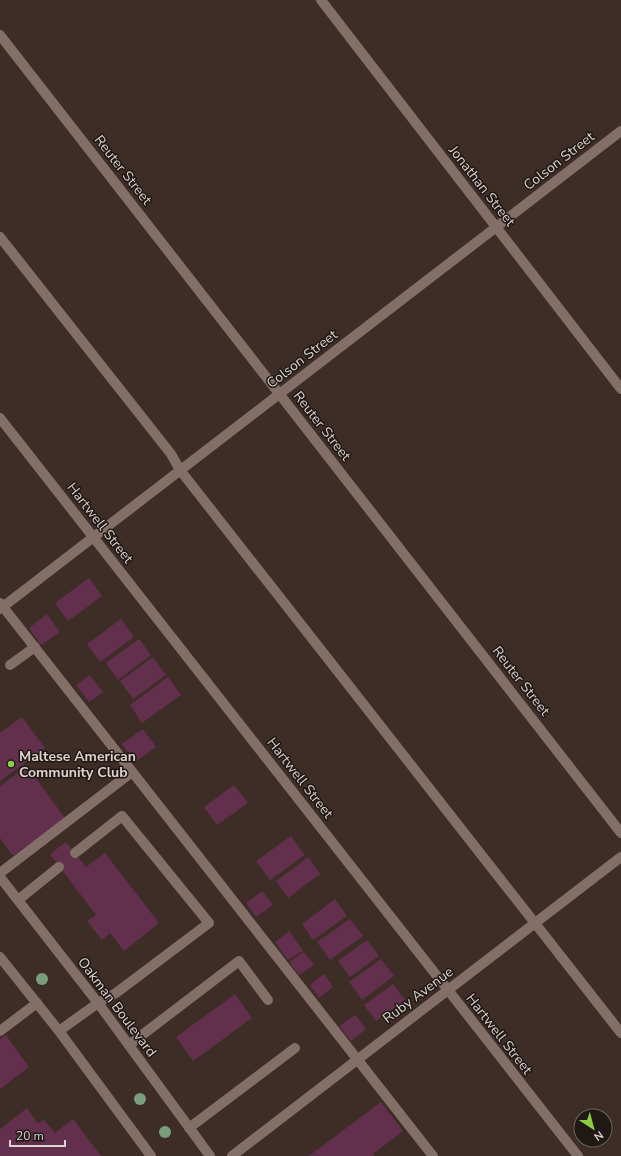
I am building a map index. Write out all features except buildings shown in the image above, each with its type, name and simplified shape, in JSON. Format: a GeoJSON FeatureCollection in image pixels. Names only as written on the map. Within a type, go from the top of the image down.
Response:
{"type":"FeatureCollection","features":[{"type":"Feature","properties":{"kind":"street","name":"Jonathan Street"},"geometry":{"type":"LineString","coordinates":[[321,0],[621,389]]}},
{"type":"Feature","properties":{"kind":"street","name":"Reuter Street"},"geometry":{"type":"LineString","coordinates":[[0,35],[621,833]]}},
{"type":"Feature","properties":{"kind":"street","name":"Colson Street"},"geometry":{"type":"LineString","coordinates":[[1,606],[94,537],[621,131]]}},
{"type":"Feature","properties":{"kind":"street"},"geometry":{"type":"LineString","coordinates":[[0,237],[171,454],[180,470],[621,1033]]}},
{"type":"Feature","properties":{"kind":"street","name":"Hartwell Street"},"geometry":{"type":"LineString","coordinates":[[0,418],[578,1156]]}},
{"type":"Feature","properties":{"kind":"street"},"geometry":{"type":"LineString","coordinates":[[1,606],[35,647],[346,1048],[358,1059],[433,1156]]}},
{"type":"Feature","properties":{"kind":"street"},"geometry":{"type":"LineString","coordinates":[[10,666],[35,647]]}},
{"type":"Feature","properties":{"kind":"street"},"geometry":{"type":"LineString","coordinates":[[0,873],[132,772]]}},
{"type":"Feature","properties":{"kind":"street"},"geometry":{"type":"LineString","coordinates":[[59,1031],[98,1003],[116,993],[209,923],[122,816],[75,853]]}},
{"type":"Feature","properties":{"kind":"street","name":"Ruby Avenue"},"geometry":{"type":"LineString","coordinates":[[232,1156],[621,857]]}},
{"type":"Feature","properties":{"kind":"street"},"geometry":{"type":"LineString","coordinates":[[18,900],[59,867]]}},
{"type":"Feature","properties":{"kind":"street","name":"Oakman Boulevard"},"geometry":{"type":"LineString","coordinates":[[0,877],[98,1003],[210,1156]]}},
{"type":"Feature","properties":{"kind":"street"},"geometry":{"type":"LineString","coordinates":[[0,957],[59,1031],[151,1156]]}},
{"type":"Feature","properties":{"kind":"street"},"geometry":{"type":"LineString","coordinates":[[129,1045],[239,961],[268,1000]]}},
{"type":"Feature","properties":{"kind":"street"},"geometry":{"type":"LineString","coordinates":[[0,1031],[37,1003]]}},
{"type":"Feature","properties":{"kind":"street"},"geometry":{"type":"LineString","coordinates":[[189,1128],[295,1048]]}},
{"type":"Feature","properties":{"kind":"place","name":"Maltese American Community Club"},"geometry":{"type":"Point","coordinates":[11,764]}}]}
